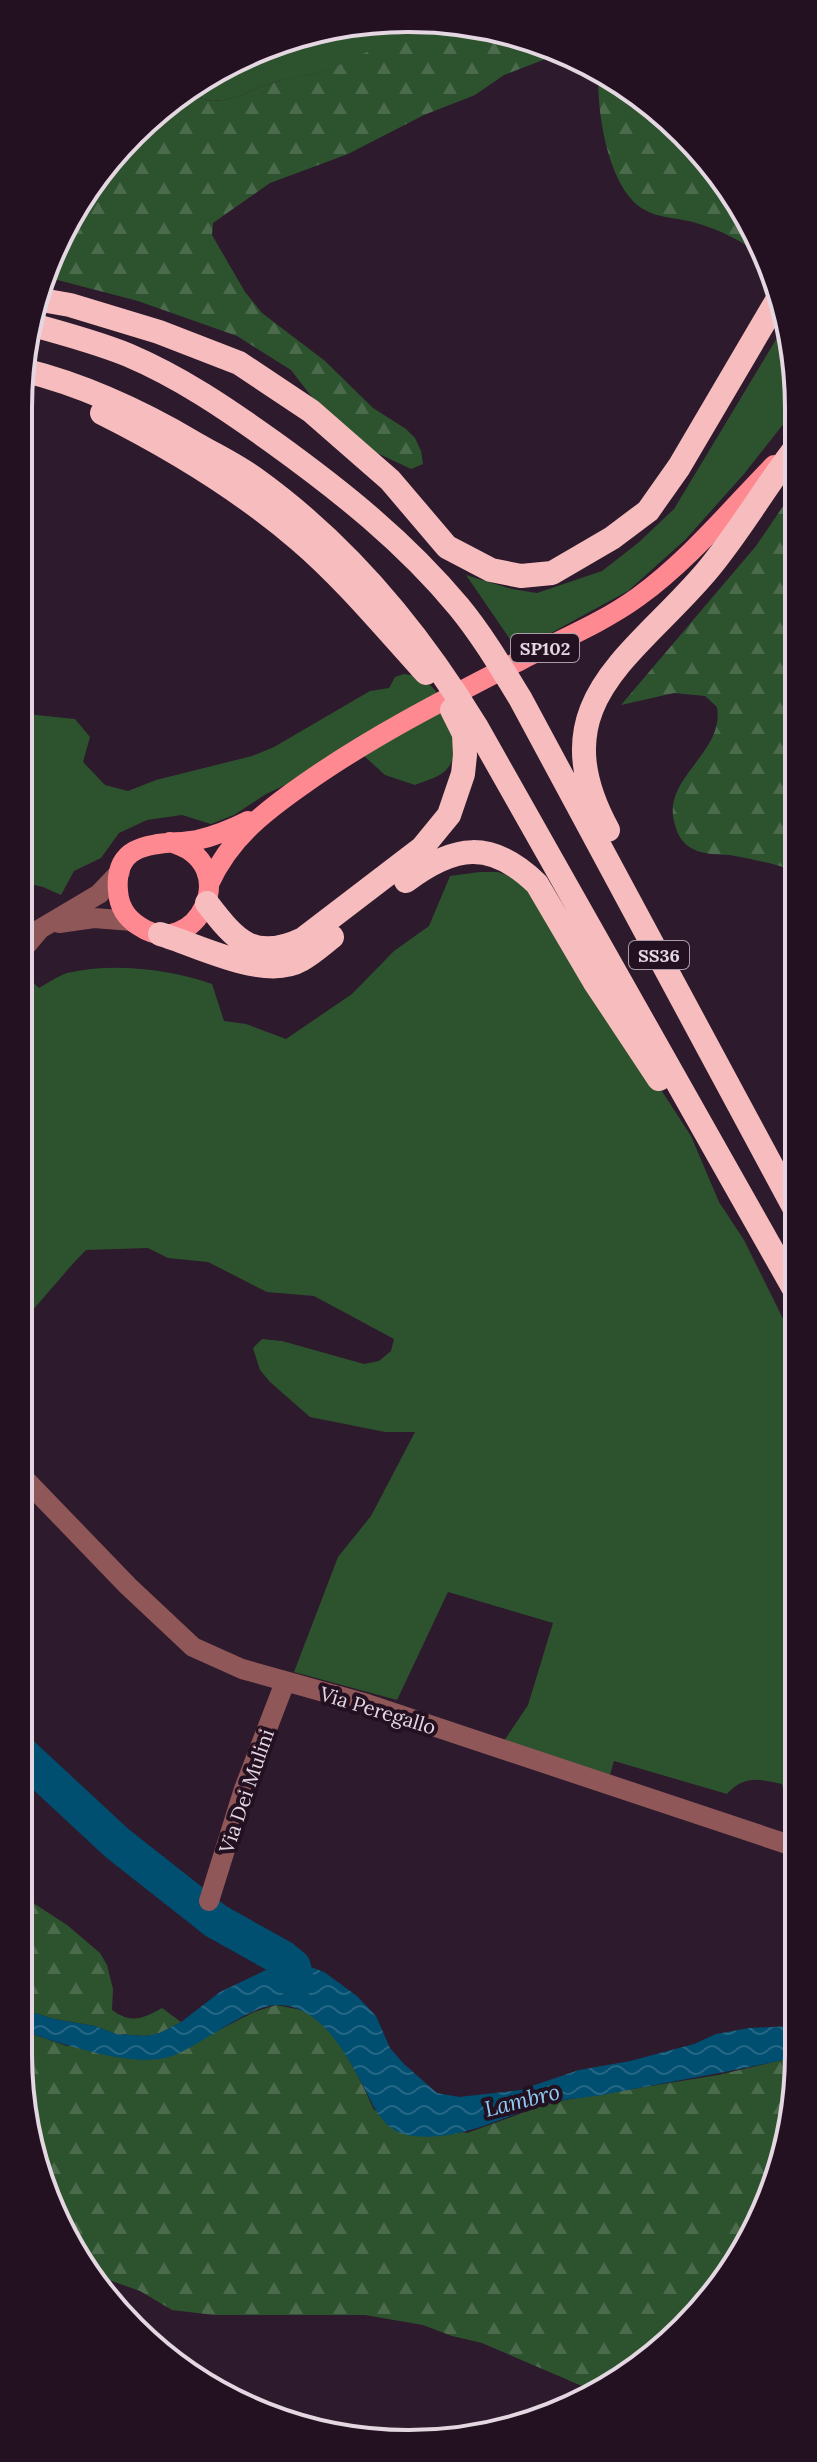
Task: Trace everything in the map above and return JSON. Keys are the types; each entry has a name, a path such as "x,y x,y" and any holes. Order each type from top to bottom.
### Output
{"highway":[{"path":"48,301 159,332 239,363 311,411 390,480 447,547 491,570 521,576 552,573 612,538 648,511 673,477 772,310"},
{"name":"SS36","path":"41,327 128,355 181,380 250,425 369,514 417,560 460,608 489,647 520,698 785,1191"},
{"name":"SS36","path":"34,374 105,397 171,429 253,477 341,551 402,618 437,675 476,726 785,1273"},
{"path":"33,384 103,413 219,478 300,540 437,675 464,734 465,755 458,795 437,832 411,857 303,939 283,949 252,947 237,939 208,893"},
{"path":"785,460 708,570 606,680 589,711 583,743 587,778 598,810 681,964 785,1170"},
{"path":"160,934 249,965 285,966 300,961 429,864 466,851 507,859 537,884 594,981 671,1099 736,1187"}],"main road":[{"name":"SP102","path":"170,842 217,836 262,813 332,764 436,704 603,619 638,597 676,567 785,455"},
{"name":"SP102","path":"208,893 228,849 262,813"},
{"path":"170,842 182,845 201,861 208,893 200,916 189,926 160,934 145,930 123,911 119,899 120,872 134,852 145,845 170,842"}],"street":[{"path":"32,938 40,929 99,894 120,872"},
{"path":"40,929 73,919 132,921"},
{"name":"Via Peregallo","path":"32,1487 128,1586 193,1647 242,1669 367,1704 785,1843"},
{"name":"Via Dei Mulini","path":"209,1901 244,1789 285,1682"}],"green space":[{"path":"412,32 319,73 282,80 225,100 196,97 220,82 287,52 359,35"},
{"path":"412,32 458,35 506,45 547,59 504,75 475,95 424,115 348,154 270,183 213,223 212,235 245,292 262,313 325,361 373,408 415,438 423,464 411,469 375,452 315,401 291,370 237,336 138,301 55,279 82,220 110,179 142,142 196,97 225,100 282,80 325,71"},
{"path":"598,85 618,95 657,125 692,160 722,199 748,247 724,233 693,222 650,213 632,200 613,167 602,125"},
{"path":"778,336 785,422 686,539 628,591 518,651 466,575 537,593 602,571 674,509"},
{"path":"785,503 785,868 747,858 697,851 686,845 678,833 673,808 676,793 712,739 717,724 717,707 705,696 674,693 621,705 756,546"},
{"path":"404,674 420,678 440,696 447,709 455,737 455,750 452,762 438,776 415,785 385,775 351,744 303,777 266,794 234,815 211,824 182,815 147,820 119,833 101,858 74,871 61,895 32,884 32,715 75,719 90,737 83,762 105,785 128,791 156,780 252,756 274,747 370,691 389,688 395,677"},
{"path":"498,872 526,882 691,1136 719,1202 744,1240 785,1323 785,1800 782,1784 746,1781 727,1794 614,1761 610,1775 502,1744 528,1705 553,1623 448,1592 397,1700 294,1672 338,1557 371,1516 415,1432 385,1432 310,1417 260,1370 253,1348 262,1339 282,1341 364,1364 379,1361 391,1351 394,1339 314,1296 267,1292 208,1262 168,1258 148,1248 86,1250 32,1311 32,982 39,988 67,973 103,968 160,971 196,979 212,984 224,1021 246,1024 286,1039 352,994 394,951 429,926 450,876"},
{"path":"32,1902 67,1925 100,1953 107,1965 113,1989 112,2010 125,2017 137,2018 162,2008 181,2022 160,2033 145,2036 116,2034 95,2026 32,2012"},
{"path":"276,2005 301,2010 313,2017 345,2053 374,2110 467,2133 553,2102 718,2075 785,2059 778,2127 756,2198 722,2263 692,2302 657,2337 618,2367 584,2387 482,2343 423,2325 365,2315 214,2315 172,2310 140,2291 107,2279 82,2242 52,2175 39,2127 32,2034 67,2046 194,2043 254,2012"}],"water":[{"path":"298,1962 324,1972 357,1996 376,2016 390,2048 404,2064 437,2093 459,2097 520,2090 579,2070 630,2061 694,2044 716,2034 749,2028 785,2026 785,2059 560,2101 468,2131 432,2137 402,2133 386,2123 338,2043 317,2020 290,2006 275,2005 251,2012 183,2051 156,2059 137,2060 95,2053 32,2034 32,2012 95,2026 116,2034 145,2036 160,2033 181,2022 220,1992 272,1967"}],"waterway":[{"name":"Lambro","path":"32,1764 117,1843 216,1921 293,1967 296,1981"}]}
